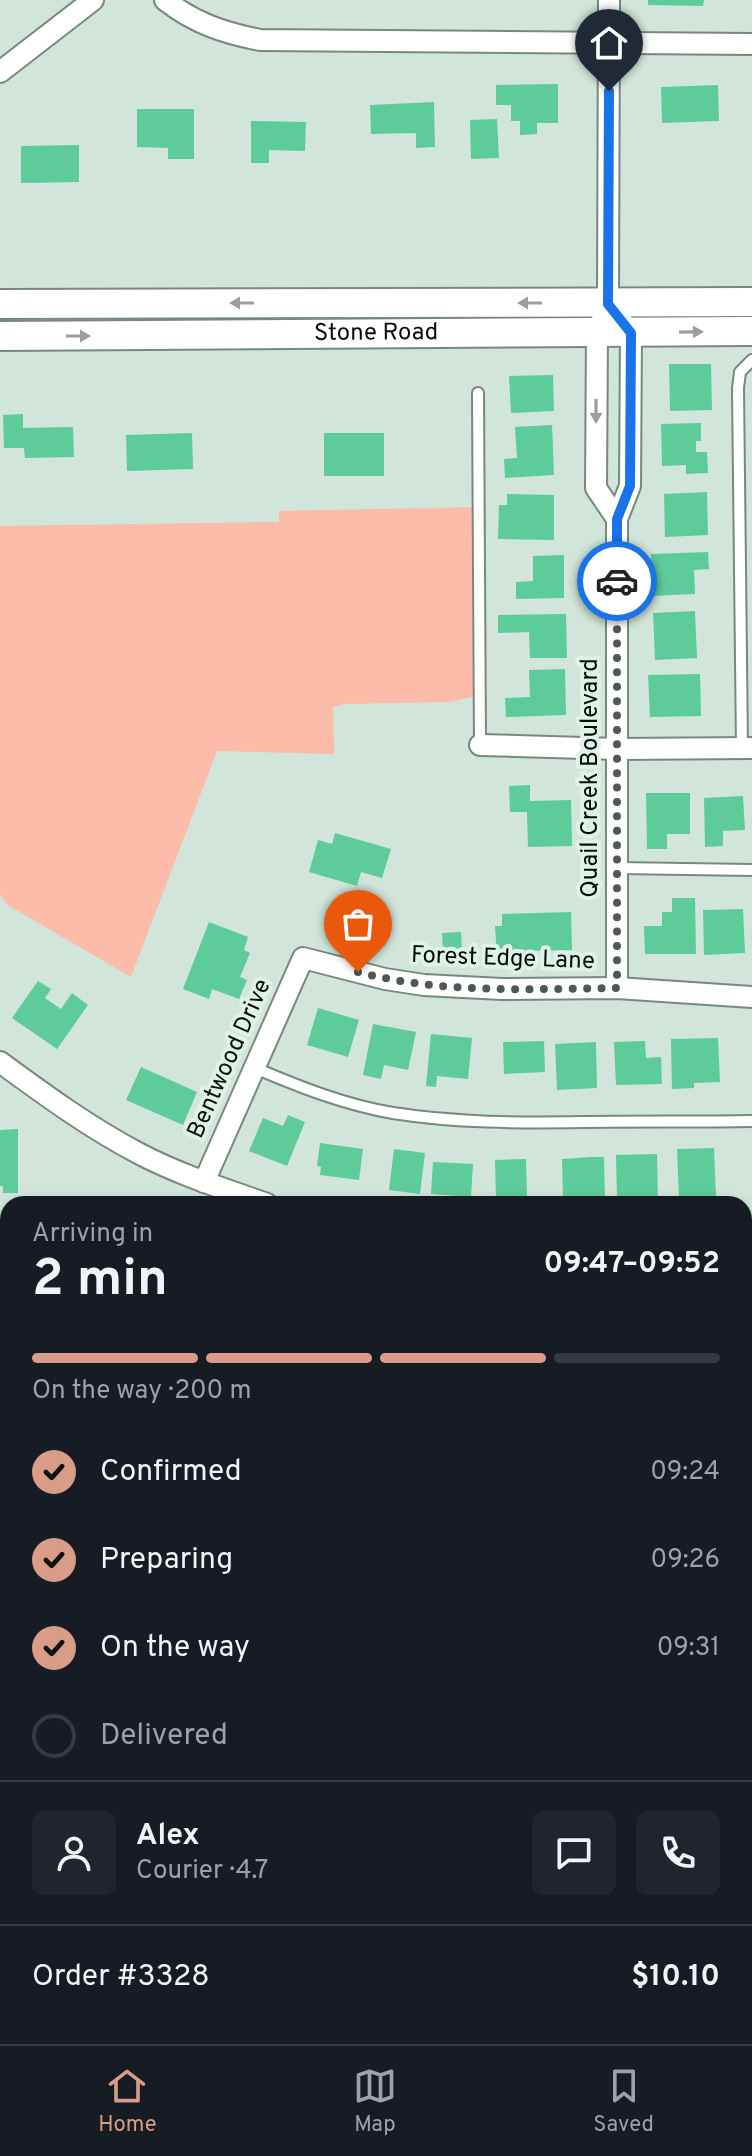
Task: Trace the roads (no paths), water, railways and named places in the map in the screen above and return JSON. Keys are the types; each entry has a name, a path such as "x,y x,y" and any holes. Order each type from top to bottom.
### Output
{"main road":[{"name":"Stone Road","path":"0,304 752,302"},
{"path":"282,303 282,335"},
{"name":"Stone Road","path":"0,336 752,331"}],"street":[{"path":"0,72 93,0"},
{"path":"165,0 200,23 229,34 260,40 752,44"},
{"path":"609,0 608,304 597,333 596,488 617,519"},
{"path":"608,304 631,333"},
{"name":"Quail Creek Boulevard","path":"617,988 617,519 630,486 631,333"},
{"path":"480,745 618,749 747,748"},
{"name":"Forest Edge Lane","path":"303,958 385,979 424,985 502,989 617,988 752,997"},
{"name":"Bentwood Drive","path":"204,1182 303,958"},
{"path":"0,1062 85,1122 142,1155 244,1196"}],"lane":[{"path":"747,748 738,388 740,372 752,360"},
{"path":"478,393 480,745"},
{"path":"618,868 752,870"},
{"path":"255,1068 325,1096 392,1113 534,1124 752,1121"}]}
